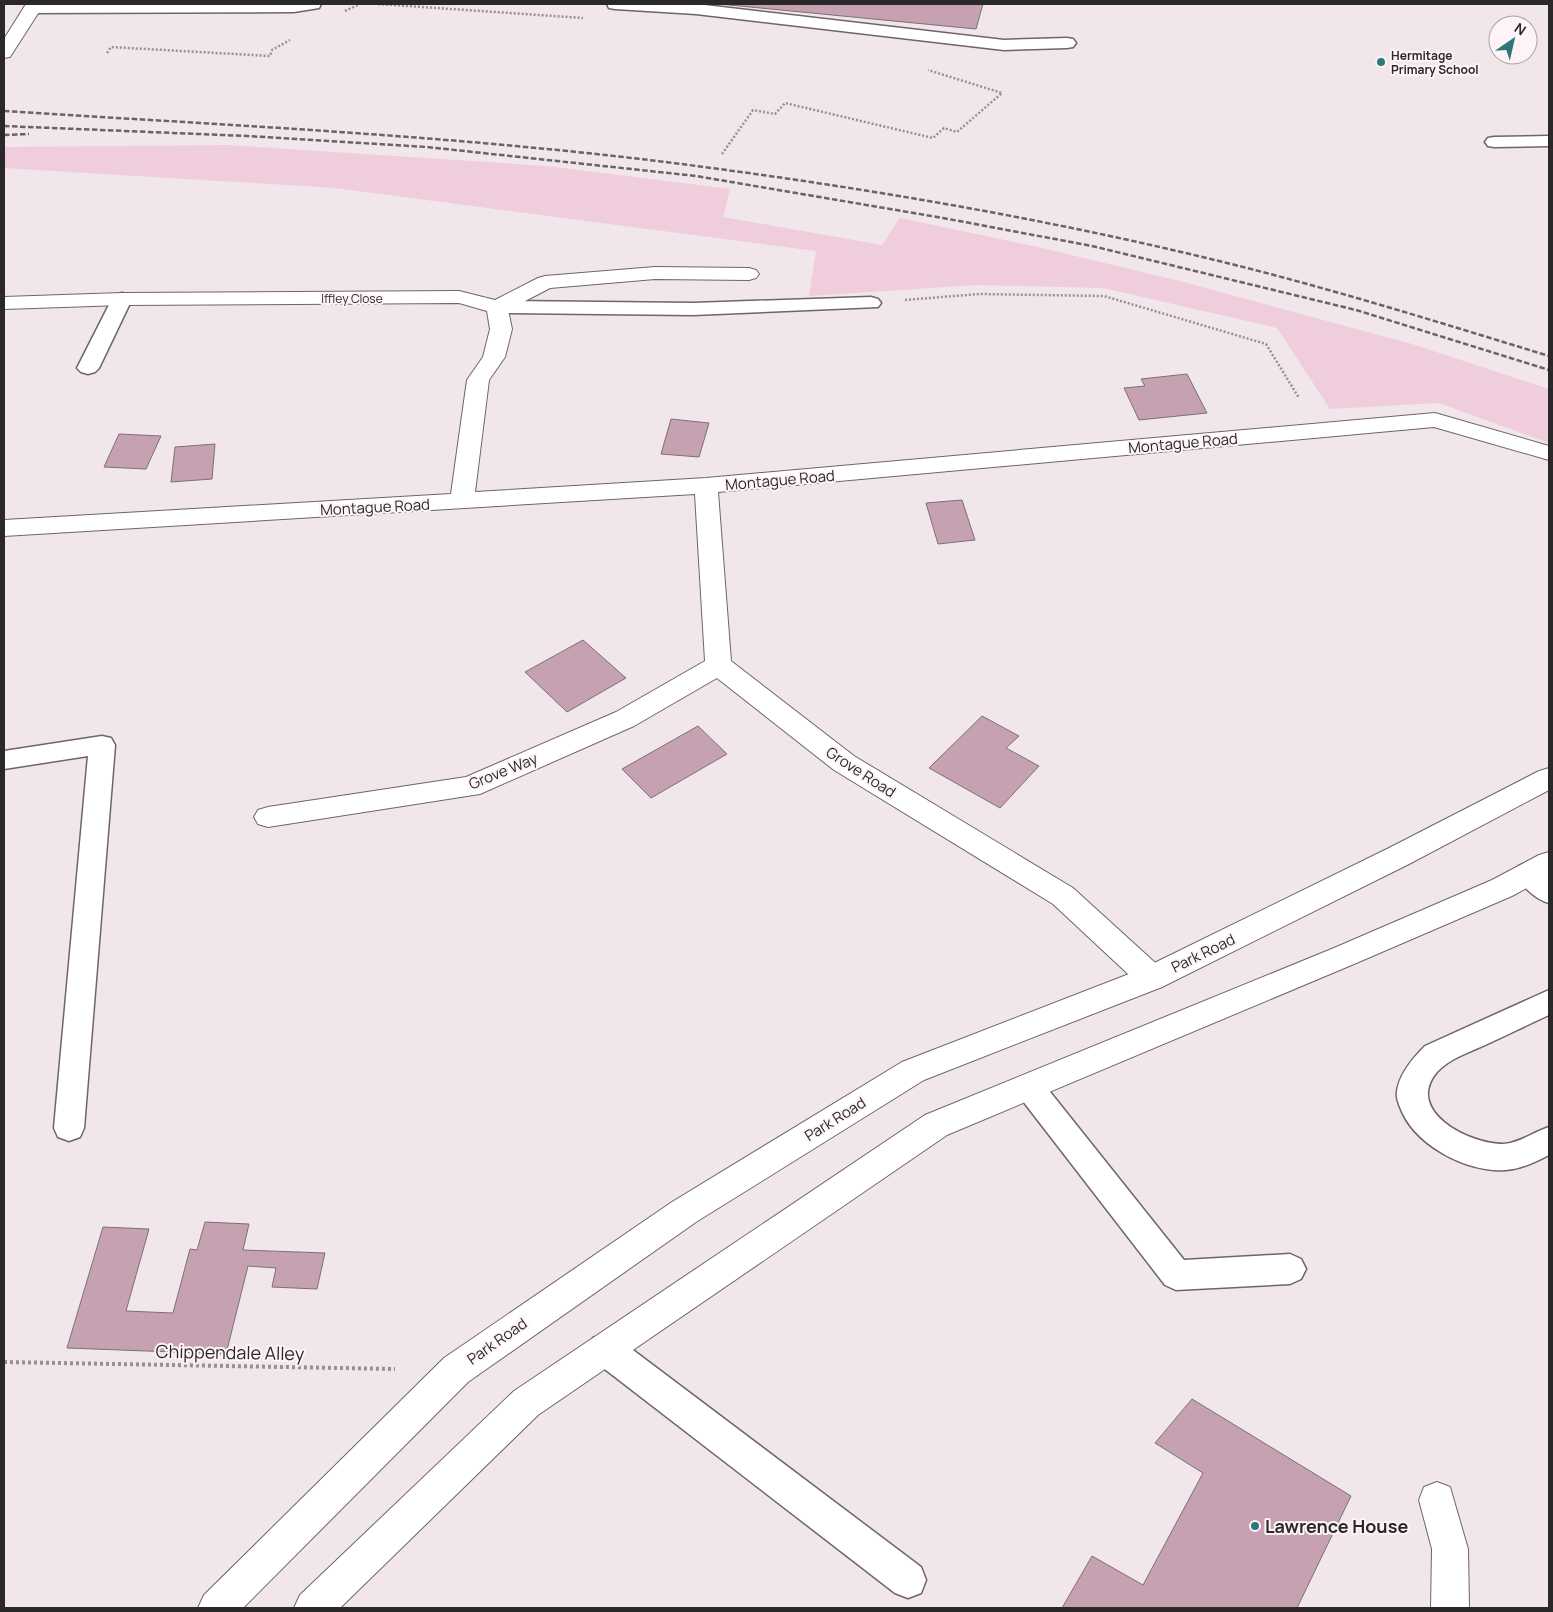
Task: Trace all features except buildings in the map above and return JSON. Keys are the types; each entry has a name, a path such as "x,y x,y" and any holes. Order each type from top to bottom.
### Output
{"street":[{"path":"4,53 34,6"},
{"path":"462,502 478,380 494,357 501,329 496,307 545,282 655,273 749,274"},
{"name":"Iffley Close","path":"4,303 122,298 458,297 496,307"},
{"name":"Montague Road","path":"4,528 706,486 1436,420 1549,454"},
{"path":"706,486 718,665"},
{"name":"Grove Way","path":"268,817 470,787 625,719 718,665"},
{"name":"Grove Road","path":"718,665 844,763 1063,896 1152,978"},
{"name":"Park Road","path":"217,1608 456,1370 684,1212 913,1071 1152,978 1399,856 1549,778"},
{"path":"313,1608 526,1403 936,1125 1502,888 1543,876"},
{"path":"1437,1500 1450,1549 1450,1608"}],"lane":[{"path":"34,6 294,7 312,4"},
{"path":"615,4 696,9 1004,45 1067,43"},
{"path":"1494,142 1549,141"},
{"path":"88,368 122,298"},
{"path":"496,307 693,309 872,303"},
{"path":"4,760 102,745 69,1128"},
{"path":"1549,1002 1435,1055 1424,1066 1416,1079 1411,1096 1418,1112 1434,1131 1456,1146 1482,1156 1505,1157 1527,1152 1549,1140"},
{"path":"1029,1087 1176,1275 1290,1269"},
{"path":"605,1349 908,1580"}],"path":[{"path":"344,12 360,4"},
{"path":"378,4 590,19"},
{"path":"107,53 111,47 270,56 272,50 296,37"},
{"path":"722,154 753,110 775,114 785,103 933,138 944,128 957,132 1002,92 922,69"},
{"path":"872,303 979,294 1104,296 1266,344 1319,430"},
{"name":"Chippendale Alley","path":"4,1362 456,1370"}],"shaded area":[{"path":"228,145 547,166 730,189 723,217 882,245 900,218 1038,247 1184,282 1412,344 1549,389 1549,443 1439,403 1330,409 1277,328 1103,288 977,285 809,296 816,251 335,188 4,168 4,147"}],"railway":[{"path":"4,111 354,133 530,147 704,167 900,196 1094,233 1264,272 1549,356"},
{"path":"4,126 247,136 427,147 696,176 943,218 1092,246 1356,310 1549,370"},
{"path":"4,135 29,134"}],"place":[{"name":"Hermitage Primary School","path":"1381,62"},
{"name":"Lawrence House","path":"1255,1526"}]}
